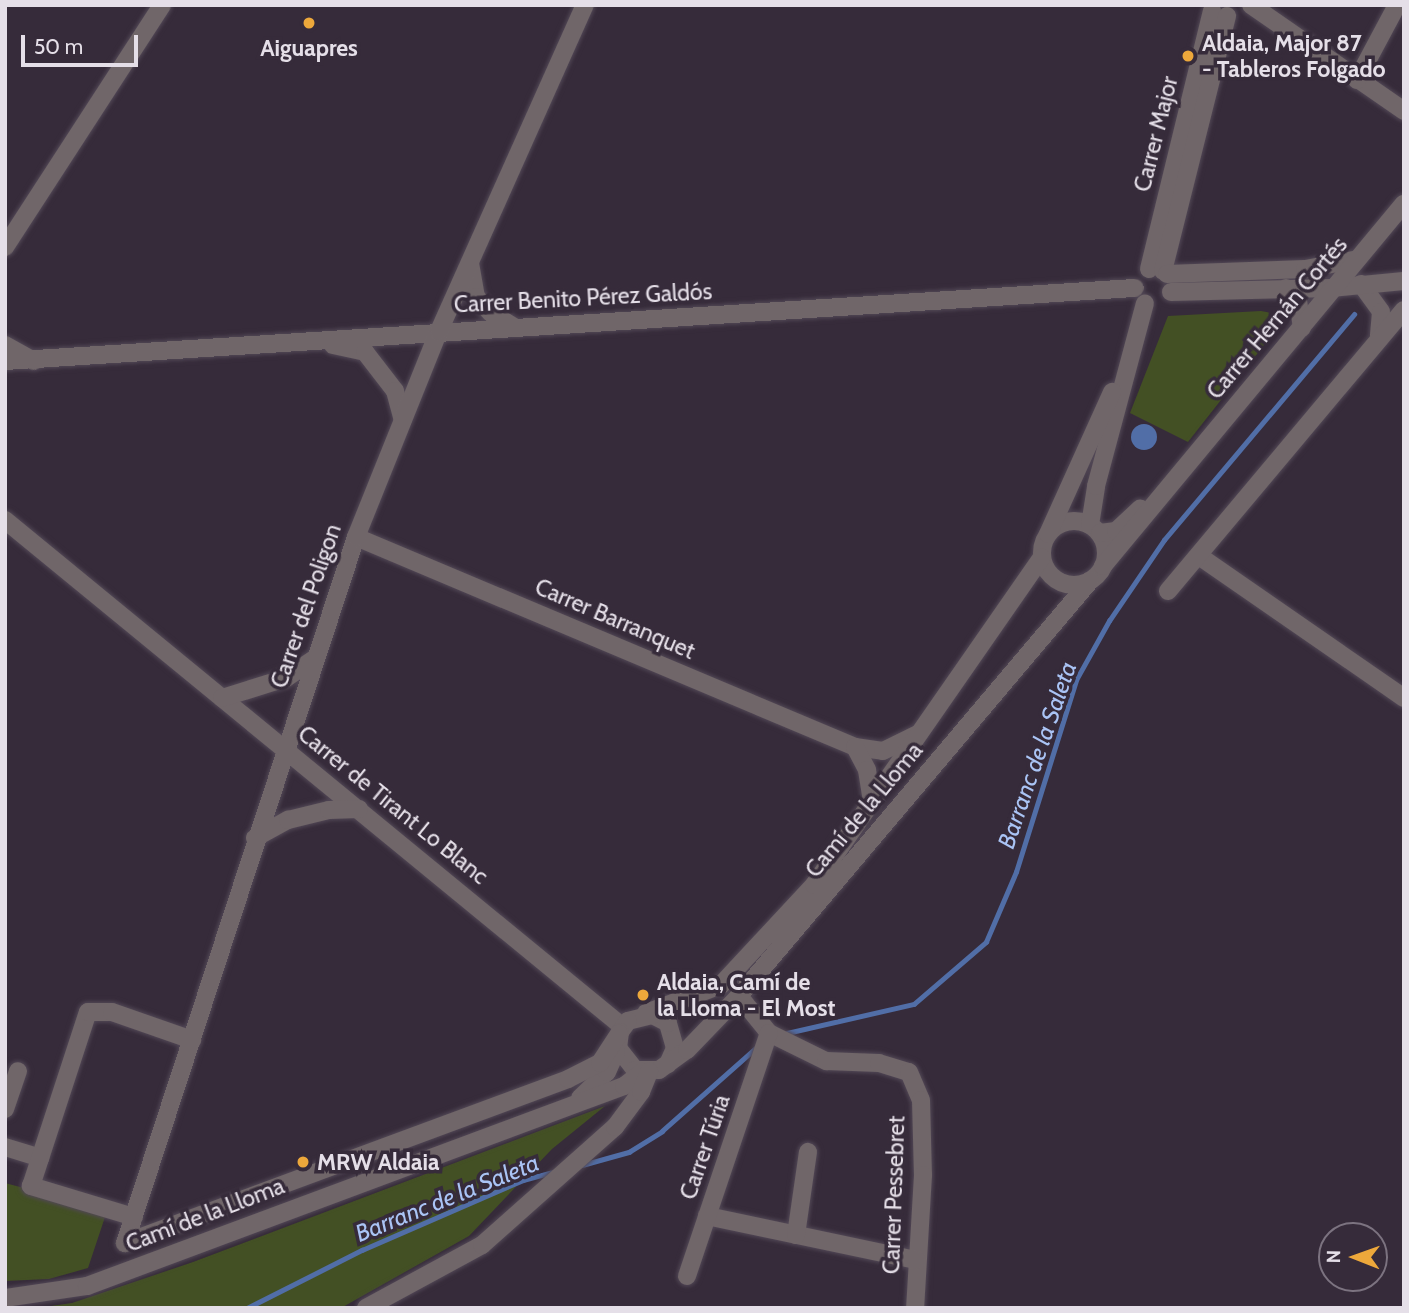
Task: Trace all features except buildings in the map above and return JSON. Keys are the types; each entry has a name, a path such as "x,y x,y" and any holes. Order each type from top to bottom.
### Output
{"street":[{"path":"5,247 162,5"},
{"name":"Carrer del Poligon","path":"125,1243 283,749 356,537 439,331 585,5"},
{"path":"1216,11 1244,5"},
{"path":"1251,5 1404,111"},
{"path":"1357,80 1397,5"},
{"name":"Carrer Major","path":"1162,276 1216,11"},
{"name":"Carrer Hernán Cortés","path":"1103,566 1302,328 1354,260 1404,204"},
{"path":"1162,276 1158,305 1145,303 1135,288 1139,276 1305,269 1354,260"},
{"path":"470,263 476,297 491,313 514,327"},
{"path":"1162,276 1286,288 1331,288 1404,281"},
{"name":"Carrer Hernán Cortés","path":"1361,284 1381,312 1379,336"},
{"name":"Carrer Benito Pérez Galdós","path":"5,361 1135,288"},
{"path":"1286,288 1298,300 1302,328"},
{"path":"1132,347 1048,534 1042,557 1051,576 1060,582 1090,581 1103,566 1106,549 1095,529 1132,347 1145,303"},
{"path":"1168,591 1379,336 1404,310"},
{"path":"312,340 365,352 395,391 403,420"},
{"path":"5,345 34,361"},
{"name":"Carrer Benito Pérez Galdós","path":"5,355 34,361"},
{"name":"Carrer Benito Pérez Galdós","path":"5,368 34,361"},
{"name":"Carrer Hernán Cortés","path":"1095,529 1122,527 1188,463"},
{"name":"Carrer de Tirant Lo Blanc","path":"5,520 628,1028"},
{"path":"1048,534 1072,521 1095,529"},
{"name":"Carrer Barranquet","path":"356,537 855,747 883,751 921,733"},
{"path":"1199,556 1404,698"},
{"name":"Camí de la Lloma","path":"125,1243 568,1079 600,1063 628,1028 720,985 814,885 1042,557"},
{"name":"Camí de la Lloma","path":"668,1063 687,1050 739,996 1090,581"},
{"path":"222,698 286,678 314,659"},
{"path":"855,747 867,770 872,803"},
{"path":"256,838 288,820 329,810 359,809"},
{"name":"Carrer Pessebret","path":"739,996 769,1033 826,1061 879,1063 909,1072 921,1100 923,1175 915,1308"},
{"path":"134,1217 31,1186 40,1158 88,1012 112,1012 192,1040"},
{"path":"366,1308 482,1245 615,1127 645,1072 668,1063 676,1048 673,1030 660,1017 628,1028 624,1061 645,1072"},
{"name":"Camí de la Lloma","path":"575,1103 607,1072 628,1028"},
{"name":"Carrer Túria","path":"687,1276 769,1033"},
{"path":"5,1109 18,1071"},
{"name":"Camí de la Lloma","path":"5,1298 88,1286 624,1086 645,1072"},
{"path":"5,1147 40,1158"},
{"path":"796,1235 808,1152"},
{"path":"707,1216 916,1260"}],"green space":[{"path":"1261,311 1272,313 1276,325 1272,335 1188,442 1130,413 1168,316"},
{"path":"605,1106 552,1149 469,1236 341,1308 37,1308 72,1303 193,1262"},
{"path":"5,1183 103,1209 105,1217 88,1268 49,1279 5,1281"}],"water":[{"path":"1144,424 1153,428 1157,437 1153,446 1144,450 1135,446 1131,437 1135,428"}],"waterway":[{"name":"Barranc de la Saleta","path":"787,1033 914,1004 986,942 1016,872 1076,680 1109,621 1164,540 1354,314"},
{"name":"Barranc de la Saleta","path":"582,1165 629,1152 662,1131 757,1047"},
{"name":"Barranc de la Saleta","path":"247,1308 362,1250 523,1180 553,1172"}],"place":[{"name":"Aiguapres","path":"309,23"},
{"name":"Aldaia, Major 87 - Tableros Folgado","path":"1188,56"},
{"name":"Aldaia, Camí de la Lloma - El Most","path":"643,995"},
{"name":"MRW Aldaia","path":"303,1162"}]}
